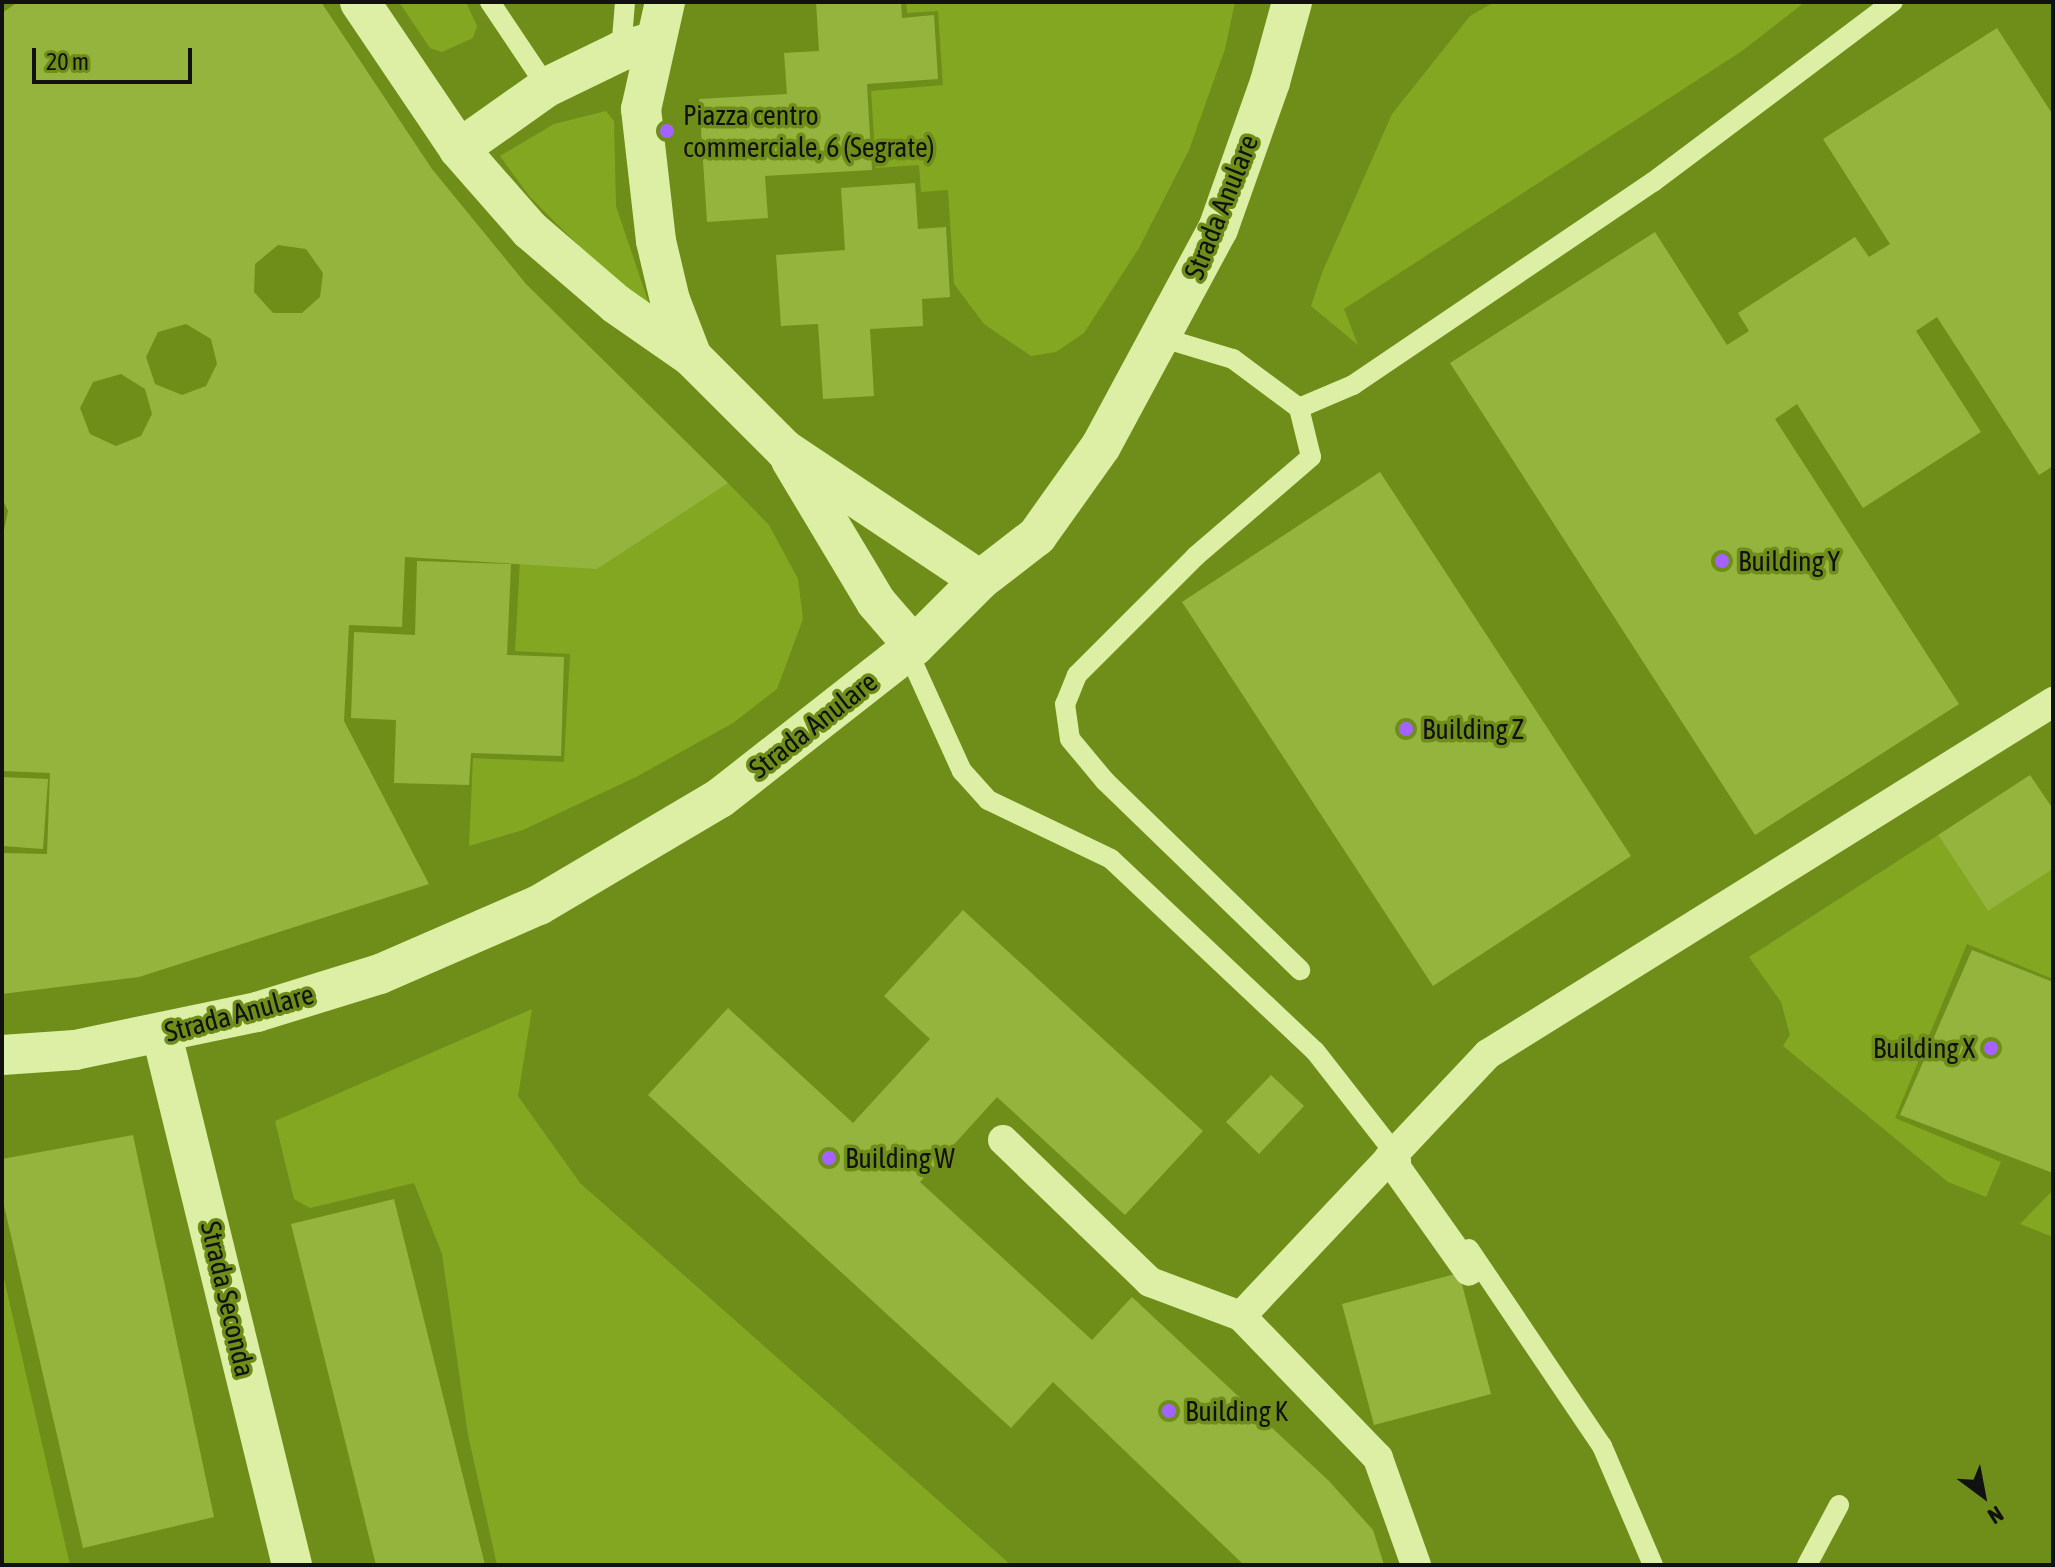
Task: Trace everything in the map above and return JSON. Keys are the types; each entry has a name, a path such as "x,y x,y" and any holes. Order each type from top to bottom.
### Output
{"street":[{"path":"360,2 459,149 530,230 616,304 692,357 785,450 980,580"},
{"path":"459,149 547,87 636,46 665,2"},
{"name":"Strada Anulare","path":"2,1055 162,1035 380,974 539,905 720,798 910,648 980,580 1037,536 1101,446 1163,338 1218,229 1270,82 1292,2"},
{"path":"636,46 656,241 670,300 692,357"},
{"path":"785,450 876,602 910,648"},
{"path":"1241,1316 1488,1054 2053,702"},
{"name":"Strada Seconda","path":"162,1035 292,1565"},
{"path":"1003,1140 1150,1282 1241,1316 1378,1458 1416,1565"},
{"path":"1389,1158 1469,1271"}],"lane":[{"path":"490,2 547,87"},
{"path":"625,2 636,46"},
{"path":"1299,408 1353,385 1653,182 1893,2"},
{"path":"1163,338 1233,359 1299,408 1311,457 1126,623 1077,675 1065,704 1070,739 1105,781 1300,970"},
{"path":"910,648 962,771 988,800 1111,859 1315,1051 1460,1237 1602,1446 1653,1565"},
{"path":"1807,1565 1839,1505"}],"green space":[{"path":"399,2 466,2 477,26 473,38 442,52 430,48"},
{"path":"906,2 1235,2 1225,49 1189,150 1139,248 1084,333 1056,352 1031,356 984,324 954,284 948,190 921,192 919,165 876,168 871,91 943,85 938,11 907,13"},
{"path":"1494,2 1805,2 1742,51 1344,309 1358,345 1311,306 1322,273 1392,114 1470,16"},
{"path":"606,111 614,121 616,206 648,301 646,313 530,197 500,156 554,124"},
{"path":"728,483 769,525 798,579 803,619 777,689 733,723 636,777 523,830 469,846 473,758 564,762 570,654 515,651 520,561"},
{"path":"1938,835 1988,911 2053,869 2053,979 1967,944 1895,1118 2001,1162 1986,1197 1948,1182 1783,1046 1790,1035 1781,1002 1749,957"},
{"path":"532,1009 518,1096 580,1183 1011,1565 497,1565 468,1435 442,1254 414,1183 310,1208 294,1199 275,1121"},
{"path":"2053,1190 2053,1237 2020,1224"},
{"path":"2,1270 70,1565 2,1565"}],"building":[{"path":"18,2 321,2 432,169 526,284 728,483 597,569 405,557 402,627 349,625 344,721 429,884 139,977 2,994 2,853 47,854 50,773 2,771 2,539 8,511 2,498 2,13","holes":["278,245 306,249 323,273 320,297 302,313 273,313 254,292 255,264","186,324 211,339 217,364 206,386 182,395 155,384 146,357 158,332","121,374 145,389 152,414 141,436 116,446 90,434 80,408 93,382"]},
{"path":"816,2 901,2 902,18 934,15 938,79 867,84 872,170 765,176 768,218 707,222 699,99 787,94 784,53 819,51"},
{"path":"1997,28 2053,115 2053,466 2039,475 1937,317 1916,331 1981,432 1863,508 1797,404 1775,419 1959,704 1755,835 1450,363 1655,232 1727,345 1749,331 1738,313 1855,237 1869,257 1890,244 1823,139"},
{"path":"915,183 918,229 946,227 950,297 922,299 923,326 870,329 874,396 823,399 818,324 781,326 776,255 845,250 841,188"},
{"name":"Building Z","path":"1380,472 1631,856 1433,986 1182,602"},
{"path":"417,561 511,564 507,655 564,657 561,756 471,753 469,785 394,783 396,720 351,718 354,632 415,635"},
{"path":"2030,775 2053,809 2053,869 1988,911 1938,835"},
{"path":"2,777 48,779 43,849 2,846"},
{"name":"Building W","path":"963,910 1203,1131 1125,1215 997,1097 920,1182 1092,1340 1132,1297 1329,1481 1373,1530 1384,1565 1244,1565 1053,1382 1011,1428 648,1095 728,1008 853,1123 930,1039 884,996"},
{"name":"Building X","path":"1972,950 2053,982 2053,1173 1900,1115"},
{"path":"1271,1075 1304,1106 1259,1154 1226,1122"},
{"path":"133,1135 214,1517 83,1548 2,1197 2,1159"},
{"path":"394,1199 485,1565 376,1565 291,1224"},
{"path":"1459,1273 1491,1394 1374,1425 1342,1304"}],"place":[{"name":"Piazza centro commerciale, 6 (Segrate)","path":"667,131"},
{"name":"Building Y","path":"1722,561"},
{"name":"Building Z","path":"1406,729"},
{"name":"Building X","path":"1991,1048"},
{"name":"Building W","path":"829,1158"},
{"name":"Building K","path":"1169,1411"}]}
